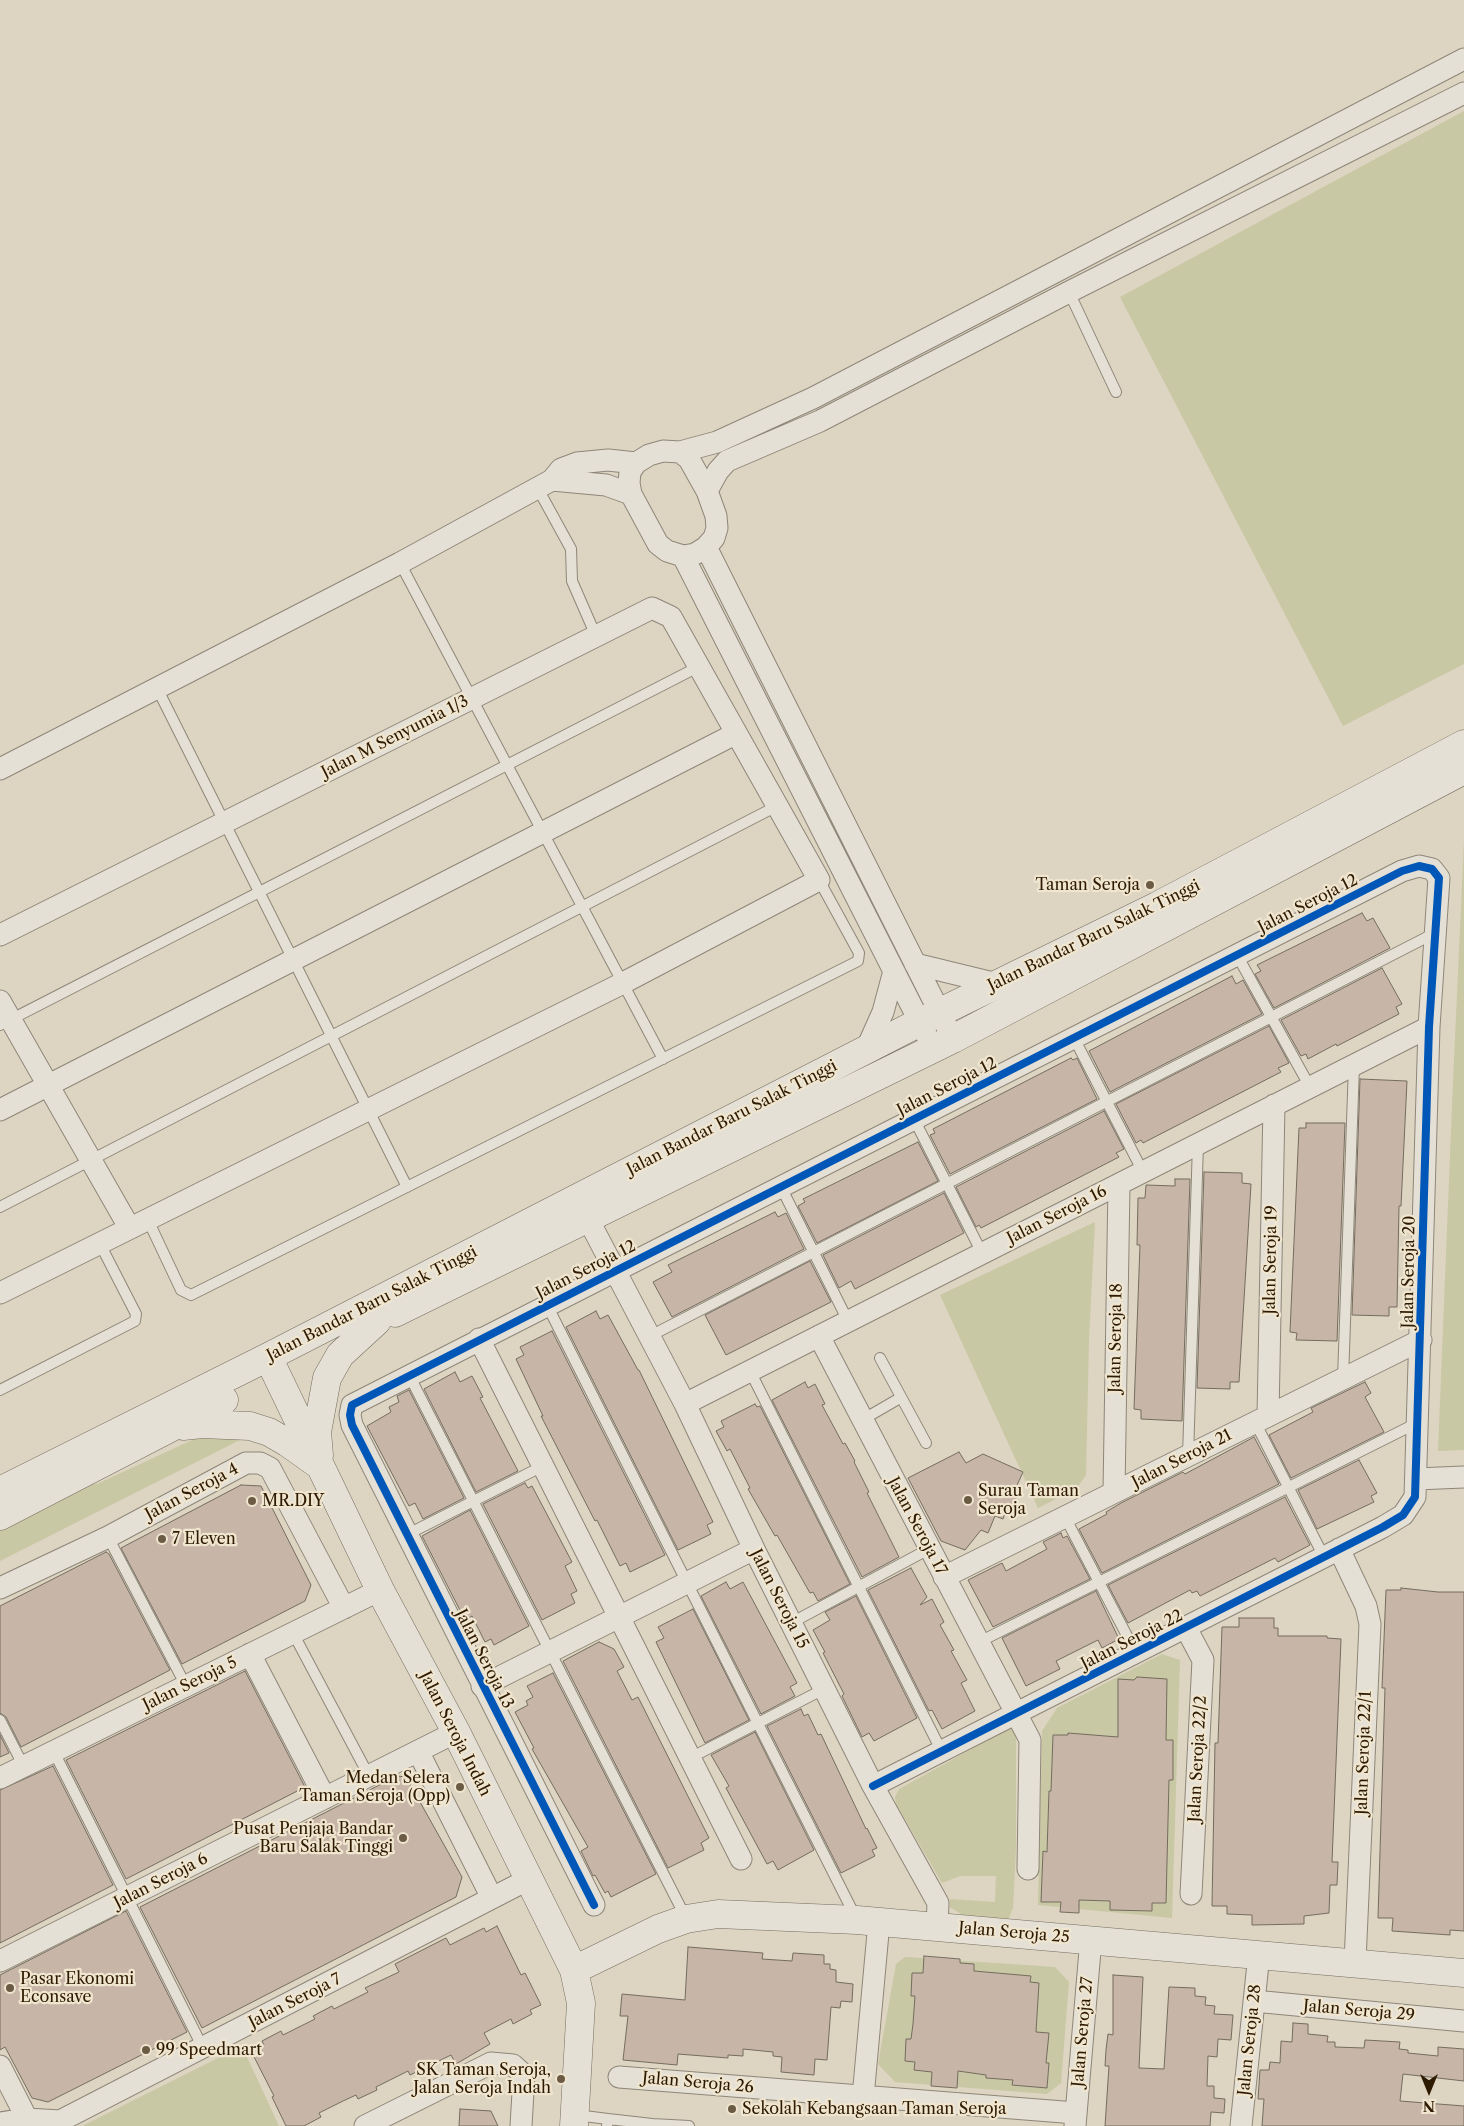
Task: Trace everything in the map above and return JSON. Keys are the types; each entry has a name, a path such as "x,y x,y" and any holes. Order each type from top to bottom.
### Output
{"main road":[{"name":"Jalan Bandar Baru Salak Tinggi","path":"0,1516 170,1428 272,1365 866,1050 1157,906 1464,744"},
{"name":"Jalan Bandar Baru Salak Tinggi","path":"0,1491 272,1365 377,1322 588,1219 943,1044 1464,770"},
{"path":"321,1466 317,1432 327,1378 340,1355 377,1322"},
{"name":"Jalan Seroja Indah","path":"272,1365 380,1590 456,1732 574,1970 581,2003 575,2120"},
{"path":"170,1428 202,1424 250,1426 275,1436 321,1466"},
{"name":"Jalan Seroja 25","path":"574,1970 658,1929 686,1919 718,1914 868,1921 1464,1973"}],"street":[{"path":"680,452 689,459 706,491 716,516 717,528 714,538 706,547 695,554 682,556 667,551 658,544 631,494 628,484 630,472 636,463 649,455 663,451 680,452 717,442 813,398 1464,59"},
{"path":"706,491 718,471 727,461 820,421 1069,292 1464,93"},
{"path":"0,769 400,562 544,484 561,469 577,463 608,460 636,463"},
{"path":"544,484 606,485 631,494"},
{"path":"706,547 915,964 930,1017 943,1044"},
{"path":"682,556 894,971 930,1017"},
{"name":"Jalan M Senyumia 1/3","path":"0,935 652,608 671,617 735,734 819,880"},
{"path":"0,1110 735,734"},
{"name":"Jalan Seroja 12","path":"352,1425 350,1416 352,1405 1402,871 1419,866 1432,869 1439,878 1429,1027"},
{"path":"0,1293 99,1242 623,983 819,880"},
{"path":"915,964 997,984"},
{"path":"866,1050 883,1012 894,971"},
{"path":"0,1001 5,1023 48,1086 90,1160 138,1223"},
{"name":"Jalan Seroja 16","path":"685,1404 1429,1027"},
{"name":"Jalan Seroja 20","path":"1403,1515 1415,1497 1416,1479 1429,1027"},
{"name":"Jalan Seroja 19","path":"1262,1419 1274,1105"},
{"name":"Jalan Seroja 18","path":"1114,1492 1118,1184"},
{"name":"Jalan Seroja 15","path":"588,1219 685,1404 754,1549 873,1786 938,1903 937,1927"},
{"name":"Jalan Seroja 17","path":"819,1336 1015,1715 1030,1740 1028,1869"},
{"path":"479,1339 741,1859"},
{"name":"Jalan Seroja 21","path":"944,1577 1421,1340"},
{"name":"Jalan Seroja 13","path":"352,1425 594,1905"},
{"name":"Jalan Seroja 4","path":"0,1588 108,1537 246,1463 260,1463 270,1468 344,1608"},
{"path":"1416,1479 1464,1477"},
{"name":"Jalan Seroja 22","path":"873,1786 1186,1628 1403,1515"},
{"path":"482,1686 754,1549"},
{"name":"Jalan Seroja 22/1","path":"1332,1553 1366,1606 1370,1624 1355,1962"},
{"name":"Jalan Seroja 5","path":"0,1778 380,1590"},
{"name":"Jalan Seroja 22/2","path":"1186,1628 1204,1660 1190,1894"},
{"path":"250,1654 324,1798"},
{"name":"Jalan Seroja 6","path":"0,1961 456,1732"},
{"path":"418,1751 492,1898"},
{"name":"Jalan Seroja 7","path":"60,2124 529,1879"},
{"path":"863,2097 868,1921"},
{"name":"Jalan Seroja 27","path":"1075,2119 1091,1939"},
{"name":"Jalan Seroja 28","path":"1241,2126 1259,1954"},
{"name":"Jalan Seroja 29","path":"1254,2001 1464,2021"},
{"path":"365,2126 491,2063 513,2065 524,2075 521,2126"},
{"path":"0,2066 27,2120"},
{"name":"Jalan Seroja 26","path":"619,2077 863,2097 1075,2119"},
{"path":"0,2123 27,2120 60,2124"}],"lane":[{"path":"1069,292 1116,392"},
{"path":"544,484 571,549 572,581 596,636"},
{"path":"400,562 663,1059"},
{"path":"5,1023 698,667"},
{"path":"157,688 407,1187"},
{"path":"0,1207 777,806"},
{"path":"138,1223 181,1290 191,1295 858,961 859,953 819,880"},
{"path":"650,1336 1436,933"},
{"path":"1237,955 1310,1087"},
{"path":"1074,1038 1144,1172"},
{"path":"1343,1379 1354,1064"},
{"path":"914,1119 982,1253"},
{"path":"1188,1456 1198,1144"},
{"path":"781,1186 848,1322"},
{"path":"0,1390 135,1321 136,1314 99,1242"},
{"path":"547,1305 758,1723 868,1921"},
{"path":"880,1358 926,1443"},
{"path":"750,1371 942,1752"},
{"path":"410,1376 549,1653 686,1919"},
{"path":"862,1420 900,1398"},
{"path":"1262,1419 1288,1487 1332,1553"},
{"path":"978,1642 1418,1422"},
{"path":"406,1535 543,1466"},
{"path":"1065,1517 1136,1653"},
{"path":"108,1537 186,1686"},
{"path":"791,1623 930,1550"},
{"path":"293,1633 369,1776"},
{"path":"690,1758 824,1689"},
{"path":"0,1720 24,1767"},
{"path":"54,1752 203,2048"},
{"path":"575,2120 689,2126"}],"green space":[{"path":"1464,111 1464,664 1343,726 1120,297"},
{"path":"1464,841 1464,1450 1438,1451 1453,1082"},
{"path":"1095,1222 1089,1339 1086,1475 1077,1488 1038,1508 940,1295"},
{"path":"252,1434 0,1561 0,1526 83,1483 97,1484 203,1435"},
{"path":"1162,1654 1180,1660 1172,1918 1038,1905 1042,1731 1057,1708"},
{"path":"1010,1728 1015,1731 1016,1738 1016,1848 1013,1908 1007,1922 966,1917 950,1907 950,1899 995,1902 996,1876 960,1876 942,1883 896,1804 895,1797 899,1789"},
{"path":"905,1957 1055,1967 1069,1982 1061,2083 1047,2094 895,2082 878,2064 896,1964"},
{"path":"242,2046 279,2126 82,2126"}],"building":[{"path":"1362,913 1367,921 1373,918 1390,948 1274,1008 1255,974 1261,971 1257,965"},
{"path":"1382,968 1402,1004 1396,1007 1399,1014 1308,1059 1306,1054 1301,1056 1281,1020"},
{"path":"1232,976 1236,984 1243,980 1262,1014 1110,1092 1089,1051"},
{"path":"1269,1026 1289,1063 1278,1068 1281,1072 1143,1143 1141,1140 1136,1143 1116,1104"},
{"path":"1071,1058 1073,1060 1077,1058 1097,1099 950,1174 930,1135 935,1133 933,1129"},
{"path":"1360,1079 1407,1081 1401,1206 1399,1206 1397,1307 1389,1307 1389,1316 1352,1315"},
{"path":"1104,1111 1124,1149 1116,1153 1119,1157 981,1228 979,1225 976,1227 956,1187"},
{"path":"1306,1123 1345,1123 1337,1341 1296,1340 1297,1333 1290,1332 1299,1128 1306,1128"},
{"path":"918,1142 938,1181 817,1243 798,1206 805,1202 803,1199"},
{"path":"1204,1172 1242,1173 1242,1183 1251,1184 1239,1382 1230,1382 1230,1389 1197,1388"},
{"path":"1175,1179 1190,1179 1182,1421 1141,1419 1141,1410 1134,1409 1140,1245 1137,1245 1138,1198 1145,1198 1146,1185 1175,1186"},
{"path":"944,1193 964,1233 855,1289 851,1281 839,1288 823,1255"},
{"path":"775,1212 778,1217 786,1213 804,1249 672,1317 653,1282 672,1272 668,1265"},
{"path":"810,1261 831,1302 726,1355 705,1315"},
{"path":"596,1311 600,1319 608,1315 639,1370 713,1522 707,1525 711,1534 678,1550 566,1327"},
{"path":"552,1331 665,1555 630,1572 626,1563 620,1566 597,1520 595,1521 541,1416 543,1416 516,1359 524,1355 520,1347"},
{"path":"455,1372 460,1382 472,1376 483,1397 480,1398 518,1471 476,1492 424,1389"},
{"path":"805,1382 808,1388 815,1384 825,1404 822,1405 843,1444 845,1443 855,1461 869,1492 867,1493 899,1557 862,1577 772,1400"},
{"path":"1365,1382 1371,1393 1365,1397 1384,1432 1291,1478 1269,1435 1313,1412 1311,1408"},
{"path":"409,1390 464,1498 423,1519 415,1503 409,1506 367,1426 391,1412 389,1407 399,1402 397,1396"},
{"path":"755,1404 757,1407 760,1406 850,1584 818,1601 813,1592 810,1593 777,1535 775,1536 748,1489 750,1488 730,1449 727,1451 716,1431 724,1427 721,1421"},
{"path":"1254,1437 1279,1484 1102,1573 1079,1529 1107,1514 1106,1512 1121,1503 1183,1472 1185,1474"},
{"name":"Surau Taman Seroja","path":"959,1452 966,1463 983,1454 1023,1472 1014,1492 1018,1493 1012,1508 1007,1507 1003,1519 995,1516 988,1533 981,1530 965,1550 941,1541 908,1478"},
{"path":"1359,1460 1377,1493 1371,1496 1374,1502 1317,1529 1298,1490"},
{"path":"525,1483 528,1488 532,1486 572,1562 565,1566 577,1591 571,1594 575,1603 542,1620 483,1504"},
{"path":"241,1485 261,1486 311,1585 305,1601 182,1664 121,1548"},
{"path":"1285,1497 1310,1545 1278,1562 1275,1558 1200,1596 1197,1591 1192,1593 1190,1590 1128,1623 1108,1585"},
{"path":"470,1510 529,1626 494,1645 491,1639 485,1642 472,1616 465,1620 422,1536"},
{"path":"1061,1533 1063,1538 1067,1536 1090,1579 993,1627 968,1580 1002,1563 1006,1571 1047,1549 1043,1542"},
{"path":"106,1552 109,1554 170,1670 21,1747 6,1717 0,1713 0,1606"},
{"path":"911,1568 927,1597 920,1605 932,1599 944,1622 940,1625 954,1650 951,1651 967,1680 961,1683 975,1711 942,1729 932,1710 929,1711 868,1590"},
{"path":"726,1582 730,1589 743,1582 797,1683 790,1687 795,1696 761,1714 701,1596"},
{"path":"1401,1588 1438,1592 1464,1592 1464,1931 1450,1930 1450,1935 1392,1931 1393,1918 1378,1918 1385,1688 1382,1688 1386,1590 1401,1590"},
{"path":"1096,1591 1119,1639 1102,1648 1098,1640 1056,1661 1060,1669 1026,1686 1002,1638"},
{"path":"856,1596 917,1718 874,1741 869,1733 862,1737 842,1696 844,1694 823,1653 825,1652 813,1630 830,1620 825,1612"},
{"path":"693,1609 749,1720 705,1743 656,1642 664,1638 658,1627"},
{"path":"1239,1618 1274,1618 1274,1628 1278,1628 1278,1636 1327,1636 1327,1638 1341,1639 1332,1862 1338,1862 1337,1885 1330,1885 1329,1913 1304,1916 1304,1924 1252,1925 1252,1915 1227,1914 1227,1906 1212,1906 1215,1743 1218,1743 1222,1627 1239,1627"},
{"path":"599,1642 614,1649 624,1667 617,1671 632,1700 638,1697 709,1838 701,1843 704,1850 668,1868 563,1661"},
{"path":"245,1671 305,1787 126,1879 66,1760"},
{"path":"553,1673 656,1874 611,1897 608,1891 605,1893 595,1875 593,1876 581,1851 588,1847 532,1749 534,1748 515,1712 528,1705 526,1701 533,1697 527,1686"},
{"path":"1137,1677 1167,1679 1166,1740 1173,1740 1173,1780 1169,1780 1166,1903 1152,1903 1152,1911 1110,1910 1110,1901 1079,1900 1079,1913 1060,1912 1061,1902 1041,1902 1043,1851 1047,1852 1053,1735 1068,1735 1068,1733 1118,1737 1118,1679 1134,1680"},
{"path":"801,1709 804,1716 808,1714 818,1735 821,1734 877,1848 872,1850 875,1856 841,1873 767,1726"},
{"path":"755,1732 814,1850 778,1870 773,1861 767,1864 726,1788 729,1786 711,1755"},
{"path":"0,1735 9,1753 0,1757"},
{"path":"53,1766 113,1885 0,1943 0,1790"},
{"path":"397,1776 406,1777 462,1877 456,1897 202,2028 140,1907"},
{"path":"126,1911 187,2032 48,2102 32,2098 5,2047 0,2050 0,1975"},
{"path":"497,1926 521,1975 525,1973 541,2005 530,2010 532,2014 513,2024 511,2019 484,2033 490,2044 456,2064 451,2055 410,2075 408,2071 376,2087 377,2090 358,2099 356,2095 343,2101 319,2113 321,2117 304,2126 286,2126 272,2097 274,2096 251,2051 264,2045 262,2041 281,2031 283,2035 315,2019 313,2016 332,2006 334,2009 368,1992 365,1988 399,1972 395,1964 446,1938 450,1945 484,1928 486,1932"},
{"path":"688,1947 763,1953 762,1959 792,1961 793,1953 824,1955 824,1964 830,1964 830,1969 836,1970 836,1982 853,1984 852,2002 841,2001 840,2008 831,2007 827,2060 815,2059 814,2075 781,2072 782,2057 773,2056 773,2052 743,2049 743,2056 728,2055 728,2058 678,2054 677,2065 623,2060 628,2016 620,2016 622,1994 685,2000"},
{"path":"924,1956 960,1959 960,1963 974,1964 974,1971 1031,1976 1030,1982 1039,1983 1036,2032 1049,2033 1046,2063 1049,2063 1047,2088 1012,2085 1013,2080 986,2078 986,2075 958,2071 957,2088 931,2086 932,2072 914,2070 915,2062 905,2061 906,2039 911,2039 913,2024 915,1996 911,1996 912,1973 923,1973"},
{"path":"1113,1975 1143,1977 1139,2068 1164,2069 1169,1987 1195,1988 1195,1996 1206,1997 1205,2005 1215,2006 1214,2014 1233,2015 1231,2040 1218,2039 1217,2057 1208,2056 1207,2086 1214,2086 1214,2098 1225,2099 1224,2113 1211,2112 1210,2126 1105,2126 1109,2066 1105,2066 1106,2050 1108,2034 1113,2035"},
{"path":"1293,2023 1308,2024 1308,2034 1328,2036 1327,2042 1335,2042 1335,2047 1364,2048 1365,2040 1400,2042 1399,2049 1408,2050 1408,2053 1438,2056 1438,2047 1464,2049 1464,2081 1403,2074 1400,2101 1464,2106 1464,2126 1262,2126 1264,2099 1258,2099 1260,2070 1269,2070 1270,2062 1280,2063 1281,2041 1292,2042"},
{"path":"460,2109 491,2111 498,2126 459,2126"}],"cycle path":[{"path":"594,1905 352,1425 350,1415 352,1405 1402,871 1419,866 1432,869 1439,878 1429,1027 1415,1497 1403,1515 1383,1527 873,1786"}],"place":[{"name":"Taman Seroja","path":"1150,885"},
{"name":"Surau Taman Seroja","path":"968,1500"},
{"name":"MR.DIY","path":"252,1501"},
{"name":"7 Eleven","path":"162,1539"},
{"name":"Medan Selera Taman Seroja (Opp)","path":"460,1787"},
{"name":"Pusat Penjaja Bandar Baru Salak Tinggi","path":"403,1838"},
{"name":"Pasar Ekonomi Econsave","path":"10,1988"},
{"name":"99 Speedmart","path":"146,2050"},
{"name":"SK Taman Seroja, Jalan Seroja Indah","path":"561,2079"},
{"name":"Sekolah Kebangsaan Taman Seroja","path":"732,2109"}]}
